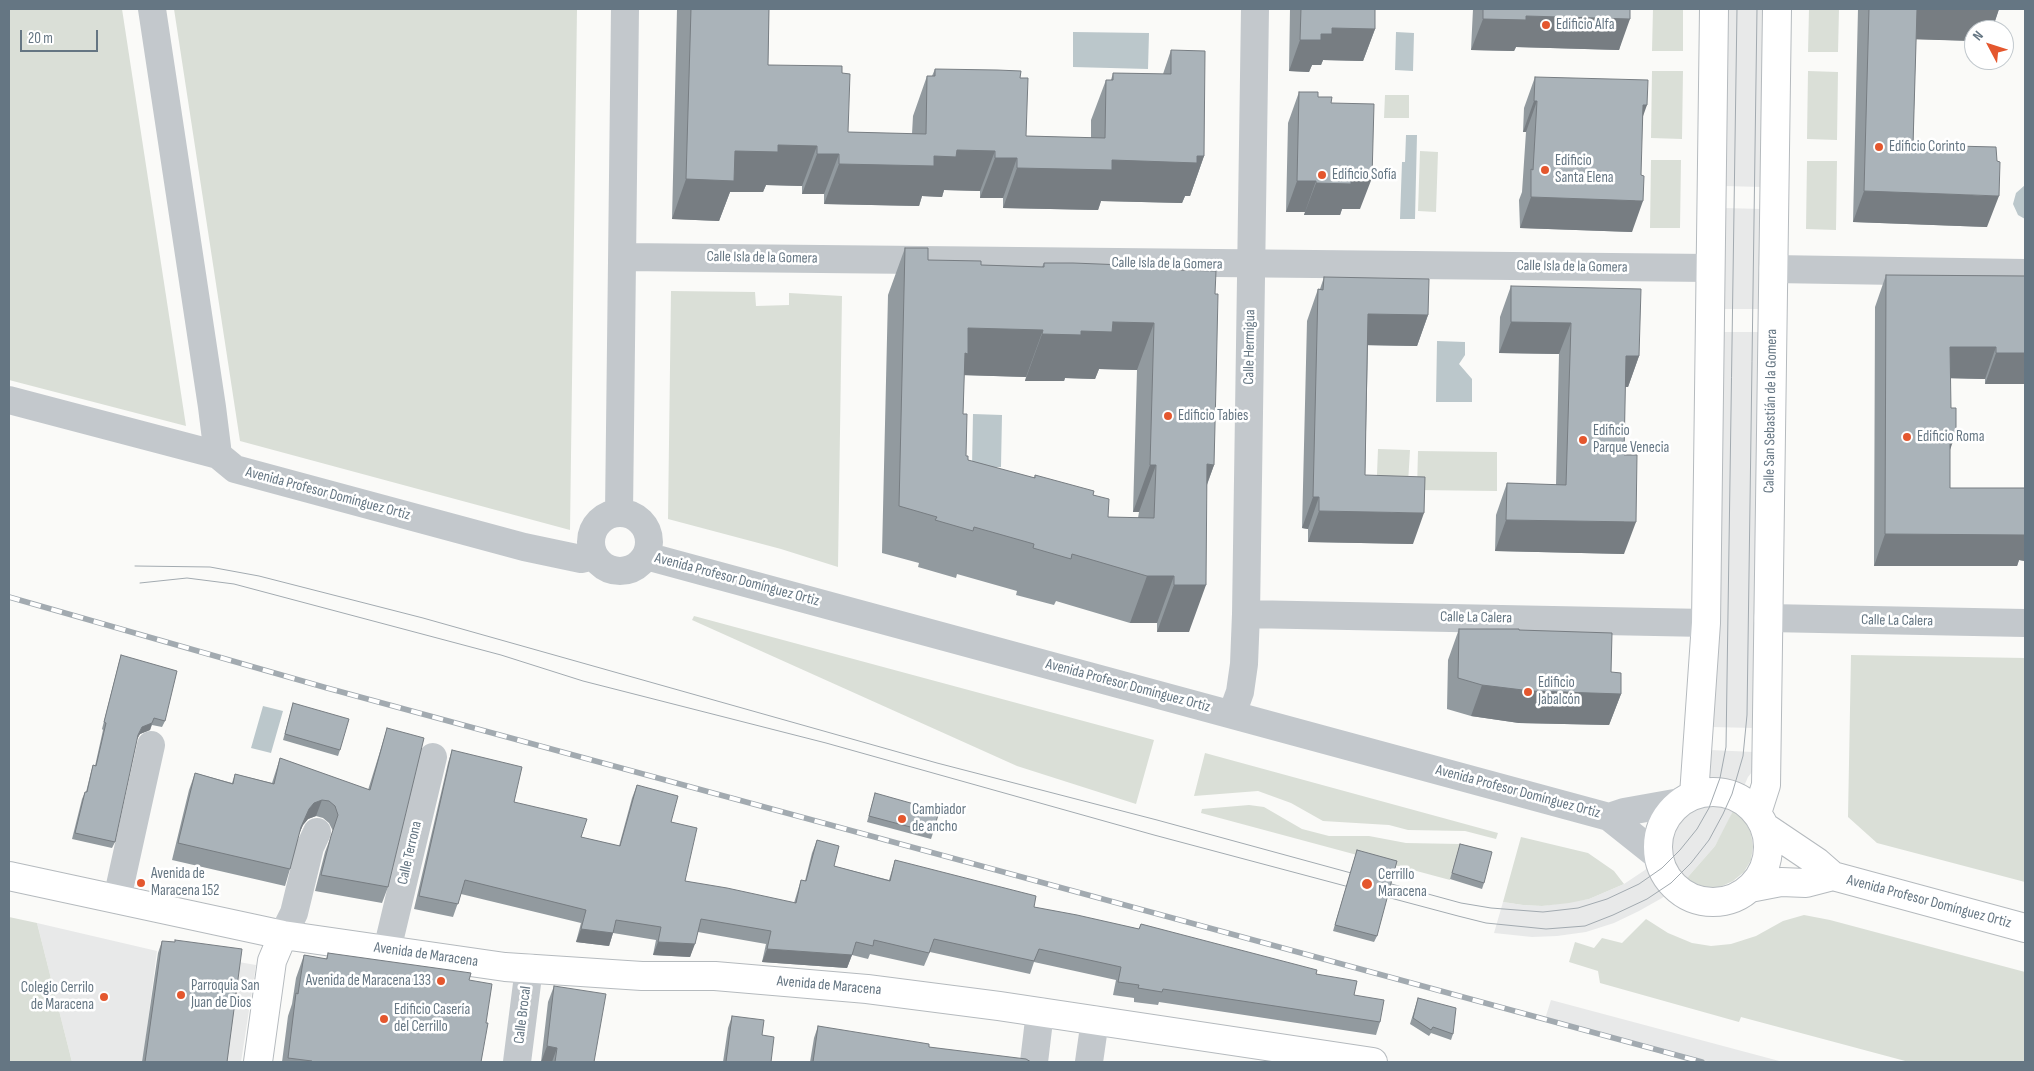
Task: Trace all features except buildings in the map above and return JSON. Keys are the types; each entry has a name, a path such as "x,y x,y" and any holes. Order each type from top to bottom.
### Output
{"main road":[{"path":"1687,798 1706,623 1714,9"},
{"name":"Calle San Sebastián de la Gomera","path":"1761,820 1766,786 1777,9"},
{"path":"1715,791 1732,794 1746,802 1761,820 1768,843 1767,859 1761,875 1750,888 1735,897 1718,902 1701,901 1685,895 1671,883 1662,868 1658,856 1658,841 1662,826 1669,813 1687,798 1715,791"},
{"name":"Avenida Profesor Domínguez Ortiz","path":"1761,820 1833,876 2025,928"},
{"name":"Avenida de Maracena","path":"9,876 283,935 505,967 642,976 725,976 867,989 1095,1020 1266,1054 1373,1062"},
{"name":"Avenida Profesor Domínguez Ortiz","path":"1750,888 1781,882 1806,883 1833,876"},
{"path":"258,1062 272,961 283,935"}],"street":[{"path":"152,9 218,454"},
{"path":"619,513 625,9"},
{"name":"Calle Hermigua","path":"1232,714 1240,692 1244,664 1246,614 1255,9"},
{"name":"Calle Isla de la Gomera","path":"623,257 1710,268"},
{"path":"1773,269 2025,273"},
{"name":"Avenida Profesor Domínguez Ortiz","path":"9,400 218,454 235,469 515,545 581,559 594,556"},
{"path":"627,514 642,523 649,539 646,556 633,568 615,571 600,563 594,556 591,547 591,537 601,520 609,515 627,514"},
{"name":"Avenida Profesor Domínguez Ortiz","path":"646,556 1609,817 1658,856"},
{"name":"Calle La Calera","path":"1246,614 1706,623"},
{"name":"Calle La Calera","path":"1768,618 2025,623"},
{"path":"117,899 151,745"},
{"name":"Calle Terrona","path":"387,950 433,757"},
{"name":"Avenida Profesor Domínguez Ortiz","path":"1609,817 1687,798"},
{"path":"283,935 294,914 310,848 317,832"},
{"name":"Calle Brocal","path":"517,1062 528,968"},
{"path":"1034,1062 1040,1012"},
{"path":"1089,1062 1095,1020"}],"shaded area":[{"path":"9,9 122,9 186,426 9,380"},
{"path":"174,9 577,9 570,530 240,441"},
{"path":"1653,9 1683,9 1683,51 1652,51"},
{"path":"1726,9 1764,9 1762,187 1724,186"},
{"path":"1809,9 1839,9 1838,52 1808,52"},
{"path":"1073,32 1149,33 1148,69 1073,67"},
{"path":"1396,32 1414,33 1413,71 1395,70"},
{"path":"1652,71 1683,71 1682,139 1651,138"},
{"path":"1808,71 1838,72 1837,140 1807,139"},
{"path":"1385,95 1409,95 1409,118 1384,118"},
{"path":"1406,135 1417,135 1415,219 1400,219 1402,162 1405,162"},
{"path":"1420,151 1438,152 1436,212 1418,211"},
{"path":"1651,160 1681,160 1680,228 1650,228"},
{"path":"1807,161 1837,161 1836,230 1806,229"},
{"path":"2025,185 2025,219 2018,215 2013,204 2016,193"},
{"path":"1724,208 1762,209 1760,309 1722,309"},
{"path":"671,291 755,292 756,306 789,305 789,293 842,296 838,567 781,549 668,519"},
{"path":"1722,332 1761,332 1754,728 1711,727"},
{"path":"1437,341 1465,342 1465,355 1459,364 1472,379 1472,402 1436,402"},
{"path":"973,414 1002,415 1001,467 972,467"},
{"path":"1378,449 1410,450 1407,500 1376,499"},
{"path":"1418,451 1497,452 1497,491 1417,490"},
{"path":"694,616 1154,740 1136,804 1017,766 692,620"},
{"path":"1851,655 2025,658 2025,882 1877,843 1848,817"},
{"path":"263,706 283,711 271,753 251,748"},
{"path":"1710,750 1754,752 1752,772 1715,846 1687,878 1662,898 1639,911 1614,923 1586,932 1532,937 1494,933 1503,902 1542,906 1589,899 1624,884 1645,870 1671,845 1679,822 1697,808 1711,768 1708,764"},
{"path":"1205,753 1498,833 1496,839 1465,831 1408,830 1389,825 1323,821 1291,803 1258,791 1194,796"},
{"path":"1249,805 1264,807 1302,829 1329,836 1369,836 1406,843 1460,844 1492,851 1490,858 1458,850 1450,880 1201,813 1202,809"},
{"path":"1733,811 1745,821 1751,833 1753,847 1751,860 1744,872 1733,881 1720,887 1706,887 1693,883 1687,878 1715,846"},
{"path":"1521,837 1588,853 1614,871 1624,884 1589,899 1569,903 1542,906 1503,902"},
{"path":"1804,915 1830,920 2025,972 2025,1062 1909,1062 1741,1017 1739,1022 1600,983 1598,971 1569,962 1575,942 1594,948 1602,938 1622,943 1646,919 1668,933 1692,943 1711,946 1731,944 1756,936 1783,921"},
{"path":"9,917 37,923 72,1062 9,1062"},
{"name":"Colegio Cerrilo de Maracena","path":"37,923 157,951 145,1044 215,958 256,965 241,1062 72,1062"},
{"path":"1551,1000 1783,1062 1689,1062 1545,1019"}],"tram line":[{"path":"135,566 210,567 259,576 423,618 937,763 1157,820 1461,903 1491,908 1543,912 1578,908 1607,899 1639,884 1662,868 1697,829 1709,808 1720,778 1726,747 1737,9"},
{"path":"140,583 187,578 234,584 501,655 583,681 826,743 1154,835 1458,916 1486,923 1546,929 1585,926 1647,899 1671,883 1691,863 1709,840 1723,814 1732,794 1743,756 1747,715 1757,9"}],"railway":[{"path":"9,597 327,688 1702,1062"}],"place":[{"name":"Edificio Alfa","path":"1546,25"},
{"name":"Edificio Corinto","path":"1879,147"},
{"name":"Edificio Santa Elena","path":"1545,170"},
{"name":"Edificio Sofía","path":"1322,175"},
{"name":"Edificio Tabies","path":"1168,416"},
{"name":"Edificio Roma","path":"1907,437"},
{"name":"Edificio Parque Venecia","path":"1583,440"},
{"name":"Edificio Jabalcón","path":"1528,692"},
{"name":"Cambiador de ancho","path":"902,819"},
{"name":"Avenida de Maracena 152","path":"141,883"},
{"name":"Cerrillo Maracena","path":"1367,884"},
{"name":"Avenida de Maracena 133","path":"441,981"},
{"name":"Parroquia San Juan de Dios","path":"181,995"},
{"name":"Colegio Cerrilo de Maracena","path":"104,997"},
{"name":"Edificio Casería del Cerrillo","path":"384,1019"}]}
